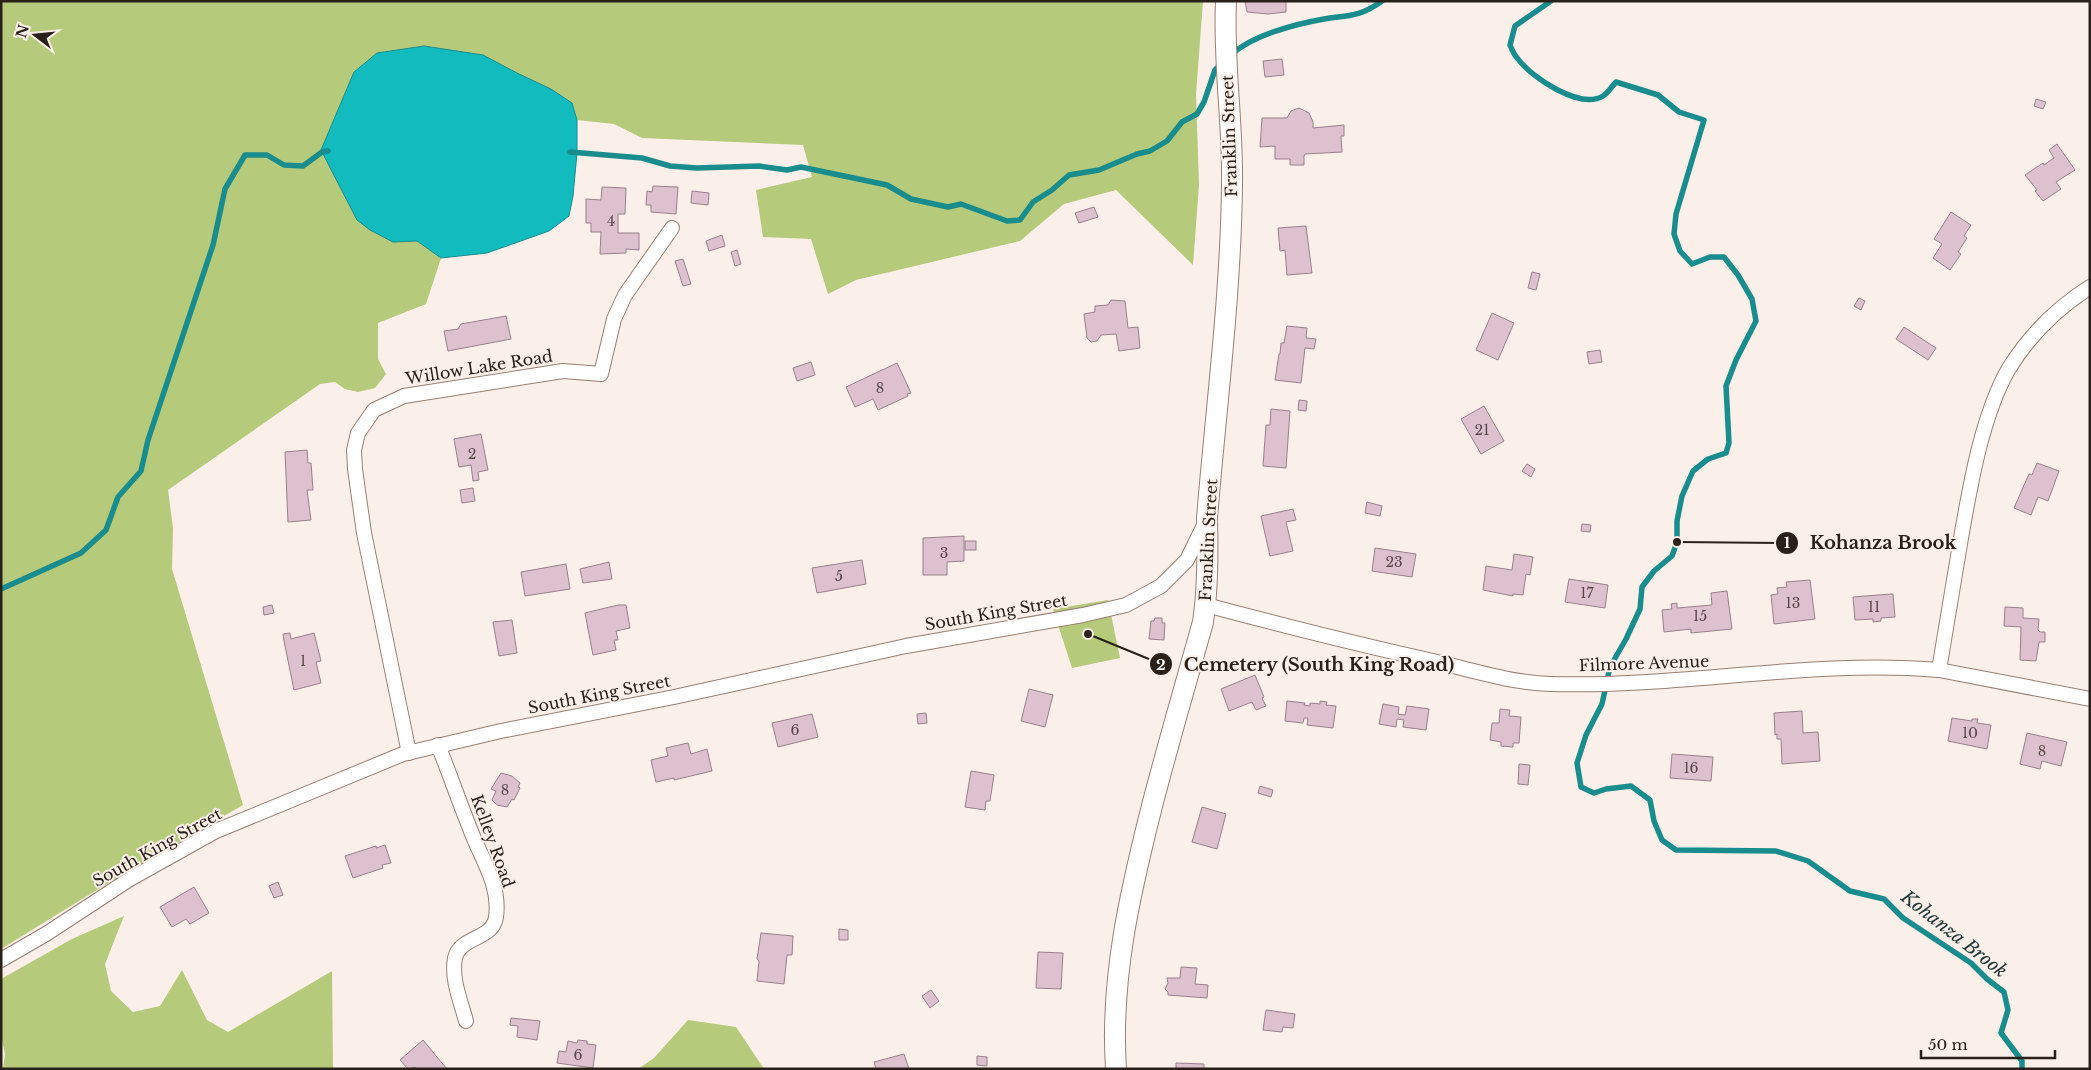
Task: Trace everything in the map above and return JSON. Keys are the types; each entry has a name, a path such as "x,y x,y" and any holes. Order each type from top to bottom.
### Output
{"main road":[{"name":"Franklin Street","path":"1116,1069 1114,1041 1116,996 1125,924 1146,830 1206,605 1207,518 1229,264 1232,182 1231,120 1226,47 1226,1"}],"street":[{"name":"Willow Lake Road","path":"409,752 364,533 355,469 354,450 358,433 374,410 404,396 563,371 601,374 614,319 625,295 672,228"},
{"path":"1939,670 1967,502 1978,454 1994,403 2007,372 2027,342 2055,314 2090,287"},
{"name":"South King Street","path":"1,960 46,934 130,879 216,831 409,752 906,646 1083,615 1126,605 1161,586 1187,560 1207,518"},
{"name":"Filmore Avenue","path":"1206,605 1321,636 1524,681 1550,684 1614,683 1861,668 1939,670 2090,699"},
{"name":"Kelley Road","path":"438,745 476,843 488,867 497,897 496,920 492,928 483,935 466,942 455,956 456,984 466,1021"}],"green space":[{"path":"1,1 1203,1 1196,94 1199,185 1193,265 1116,190 1064,204 1020,241 856,280 828,294 811,239 763,237 756,190 812,177 803,145 642,138 614,124 577,120 572,103 551,89 483,55 424,46 377,53 354,72 393,241 417,241 441,258 426,304 378,323 378,359 386,374 375,388 358,392 345,389 335,382 320,384 168,490 173,528 172,569 243,805 100,888 1,949"},
{"path":"1108,600 1120,658 1072,668 1053,609"},
{"path":"124,916 105,964 111,991 133,1012 160,1006 182,970 207,1020 228,1032 332,971 333,1069 3,1069 5,1054 1,1035 1,979 72,939"},
{"path":"688,1020 736,1027 764,1069 638,1069 654,1058"}],"water":[{"path":"424,46 483,55 551,89 572,103 577,120 577,153 569,216 549,231 487,253 441,258 417,241 393,242 370,230 357,220 321,150 354,72 377,53"}],"building":[{"path":"1245,1 1286,1 1286,12 1268,14 1247,12"},
{"path":"1282,59 1284,75 1265,77 1263,61"},
{"path":"2036,99 2046,102 2043,109 2034,106"},
{"path":"1299,108 1309,113 1313,122 1313,128 1344,125 1344,136 1341,136 1342,152 1305,154 1304,165 1290,165 1290,159 1275,159 1275,146 1260,147 1262,118 1287,118 1291,111"},
{"path":"2057,144 2075,170 2056,182 2061,189 2043,201 2025,175 2054,158 2049,150"},
{"path":"653,186 678,187 676,214 651,212 651,205 646,205 647,191 652,192"},
{"path":"602,187 626,188 625,214 618,214 618,233 639,233 639,250 626,249 626,253 600,254 601,232 591,232 591,223 586,223 586,199 601,200"},
{"path":"692,191 709,193 708,205 691,203"},
{"path":"1094,207 1098,217 1079,223 1075,213"},
{"path":"1951,212 1971,225 1964,236 1967,238 1958,252 1961,254 1950,270 1933,258 1942,244 1934,239"},
{"path":"1306,226 1312,273 1287,275 1285,250 1280,251 1278,228"},
{"path":"722,235 725,246 709,251 706,241"},
{"path":"737,250 741,264 735,266 731,252"},
{"path":"683,259 691,284 683,286 675,261"},
{"path":"1532,272 1540,274 1536,290 1528,288"},
{"path":"1859,298 1865,301 1861,310 1854,306"},
{"path":"1111,300 1125,301 1128,328 1138,327 1140,348 1119,351 1116,334 1101,335 1097,341 1091,342 1087,338 1084,314 1095,312 1095,306 1108,305"},
{"path":"1492,313 1514,323 1498,360 1476,350"},
{"path":"506,316 511,339 448,351 444,331 458,329 461,324"},
{"path":"1287,326 1307,328 1306,338 1316,339 1314,349 1305,348 1301,383 1275,380 1281,343 1284,343"},
{"path":"1904,327 1936,348 1928,360 1896,339"},
{"path":"1600,350 1602,362 1589,364 1587,352"},
{"path":"811,362 815,375 797,381 793,368"},
{"path":"897,363 911,393 878,410 873,399 855,407 846,387"},
{"path":"1299,400 1307,401 1306,411 1298,410"},
{"path":"1484,406 1504,441 1481,454 1461,419"},
{"path":"1271,409 1290,411 1286,468 1263,466 1266,425 1270,425"},
{"path":"481,434 488,470 478,472 479,480 473,481 471,465 459,467 454,439"},
{"path":"307,450 308,463 311,463 313,490 307,490 311,520 288,522 285,452"},
{"path":"2037,463 2059,471 2048,501 2038,497 2031,515 2014,508 2029,474 2032,475"},
{"path":"1527,464 1535,469 1531,477 1522,471"},
{"path":"473,488 475,501 462,503 460,490"},
{"path":"1367,502 1382,506 1380,516 1365,513"},
{"path":"1293,509 1296,520 1286,522 1293,551 1270,556 1261,516"},
{"path":"1582,524 1591,525 1590,532 1581,531"},
{"path":"964,536 964,561 947,562 947,575 923,575 923,538"},
{"path":"965,541 976,541 976,550 965,550"},
{"path":"1375,548 1416,554 1412,577 1372,571"},
{"path":"1514,554 1533,557 1530,575 1526,574 1523,595 1513,594 1513,596 1483,590 1486,566 1512,570"},
{"path":"862,560 866,584 817,593 812,568"},
{"path":"609,562 612,579 583,583 580,569"},
{"path":"566,564 570,589 525,596 521,572"},
{"path":"1569,579 1608,585 1605,608 1565,602"},
{"path":"1810,580 1815,619 1774,624 1771,595 1778,594 1777,588 1787,587 1786,582"},
{"path":"1727,591 1732,629 1691,633 1691,629 1664,632 1662,610 1672,609 1671,604 1677,603 1677,608 1712,605 1711,593"},
{"path":"1893,594 1895,617 1881,618 1881,621 1873,622 1873,619 1855,620 1853,597"},
{"path":"272,605 274,613 264,615 263,607"},
{"path":"618,605 626,605 630,628 616,631 618,640 614,640 616,650 593,655 585,613"},
{"path":"2005,607 2023,608 2023,618 2039,619 2038,630 2045,632 2045,642 2039,642 2036,661 2020,660 2021,627 2004,626"},
{"path":"1155,618 1162,618 1162,623 1165,623 1164,640 1149,639 1151,621 1154,621"},
{"path":"512,620 517,653 499,656 493,622"},
{"path":"290,633 291,639 314,633 321,661 316,662 321,683 294,690 283,634"},
{"path":"1255,675 1266,706 1256,710 1252,702 1229,711 1221,689"},
{"path":"1029,689 1053,695 1045,727 1021,721"},
{"path":"1287,701 1305,703 1304,705 1310,706 1310,703 1320,704 1320,701 1327,702 1326,705 1336,706 1333,728 1307,725 1308,718 1304,718 1303,723 1285,721"},
{"path":"1383,704 1399,707 1398,714 1405,715 1407,706 1429,709 1426,730 1403,727 1404,720 1397,719 1396,727 1379,724"},
{"path":"1500,709 1510,710 1509,716 1521,717 1519,743 1513,743 1513,747 1501,746 1501,742 1490,740 1492,723 1499,723"},
{"path":"1802,711 1803,733 1818,732 1820,761 1782,764 1781,739 1777,739 1777,734 1775,735 1774,713"},
{"path":"926,713 927,723 918,724 917,714"},
{"path":"812,714 818,737 778,747 772,723"},
{"path":"1952,718 1972,721 1972,719 1978,719 1977,723 1991,725 1987,749 1948,741"},
{"path":"2027,733 2067,742 2061,766 2042,761 2040,769 2020,764"},
{"path":"688,743 691,754 707,749 712,771 674,780 674,778 656,782 651,760 668,756 666,748"},
{"path":"1672,754 1713,757 1711,781 1670,778"},
{"path":"1519,764 1530,765 1528,785 1518,784"},
{"path":"971,771 994,775 990,801 986,801 985,810 965,807"},
{"path":"501,773 512,776 520,783 518,787 520,788 514,800 512,799 507,807 497,805 492,800 496,791 491,789"},
{"path":"1260,786 1273,790 1271,797 1258,793"},
{"path":"1202,807 1226,814 1217,849 1192,842"},
{"path":"385,845 391,863 382,865 383,868 353,878 345,856"},
{"path":"278,882 283,895 274,898 269,886"},
{"path":"194,887 209,913 190,924 186,919 172,927 160,907"},
{"path":"839,929 848,930 848,940 839,940"},
{"path":"761,933 793,936 792,955 787,955 784,984 757,981 759,961 757,959"},
{"path":"1038,952 1063,953 1061,989 1036,988"},
{"path":"1181,967 1197,968 1195,984 1208,985 1207,998 1168,995 1165,989 1168,983 1167,978 1180,978"},
{"path":"931,990 939,1001 930,1008 922,996"},
{"path":"1266,1010 1295,1014 1293,1028 1283,1027 1282,1032 1263,1030"},
{"path":"511,1018 540,1021 537,1040 517,1037 518,1026 510,1025"},
{"path":"423,1040 447,1069 417,1069 415,1067 408,1069 400,1060"},
{"path":"578,1040 596,1045 593,1068 557,1063 559,1051 566,1052 568,1041 577,1043"},
{"path":"904,1054 909,1069 876,1069 874,1062"},
{"path":"977,1056 987,1057 987,1066 977,1065"},
{"path":"1176,1063 1204,1064 1204,1069 1176,1069"}],"waterway":[{"path":"1231,55 1250,42 1275,31 1313,21 1354,14 1367,10 1382,1"},
{"name":"Kohanza Brook","path":"1551,1 1515,26 1510,45 1524,66 1534,74 1557,90 1582,99 1593,99 1603,96 1616,82 1658,95 1679,112 1704,120 1676,214 1674,234 1680,251 1692,264 1710,257 1724,257 1738,275 1752,299 1756,321 1736,360 1726,386 1729,443 1726,453 1708,459 1693,471 1682,496 1677,521 1677,542 1672,556 1654,571 1642,587 1640,609 1610,667 1602,704 1586,735 1577,763 1581,787 1594,793 1606,789 1631,786 1650,800 1654,821 1662,840 1676,850 1776,851 1808,861 1850,891 1884,899 1903,918 1971,963 2004,992 2008,1010 2001,1033 2022,1061 2022,1069"},
{"path":"570,152 642,158 670,166 697,168 759,166 787,170 801,167 887,185 911,199 948,207 961,204 1007,221 1020,220 1033,202 1052,190 1069,175 1099,170 1137,154 1150,151 1167,141 1182,122 1197,114 1204,102 1215,70 1222,63"},
{"path":"1,589 81,553 106,530 118,497 141,471 148,440 213,245 225,189 245,155 267,155 284,165 303,166 322,152 328,151"}],"place":[{"name":"Kohanza Brook","path":"1677,542"},
{"name":"Cemetery (South King Road)","path":"1088,634"}]}
